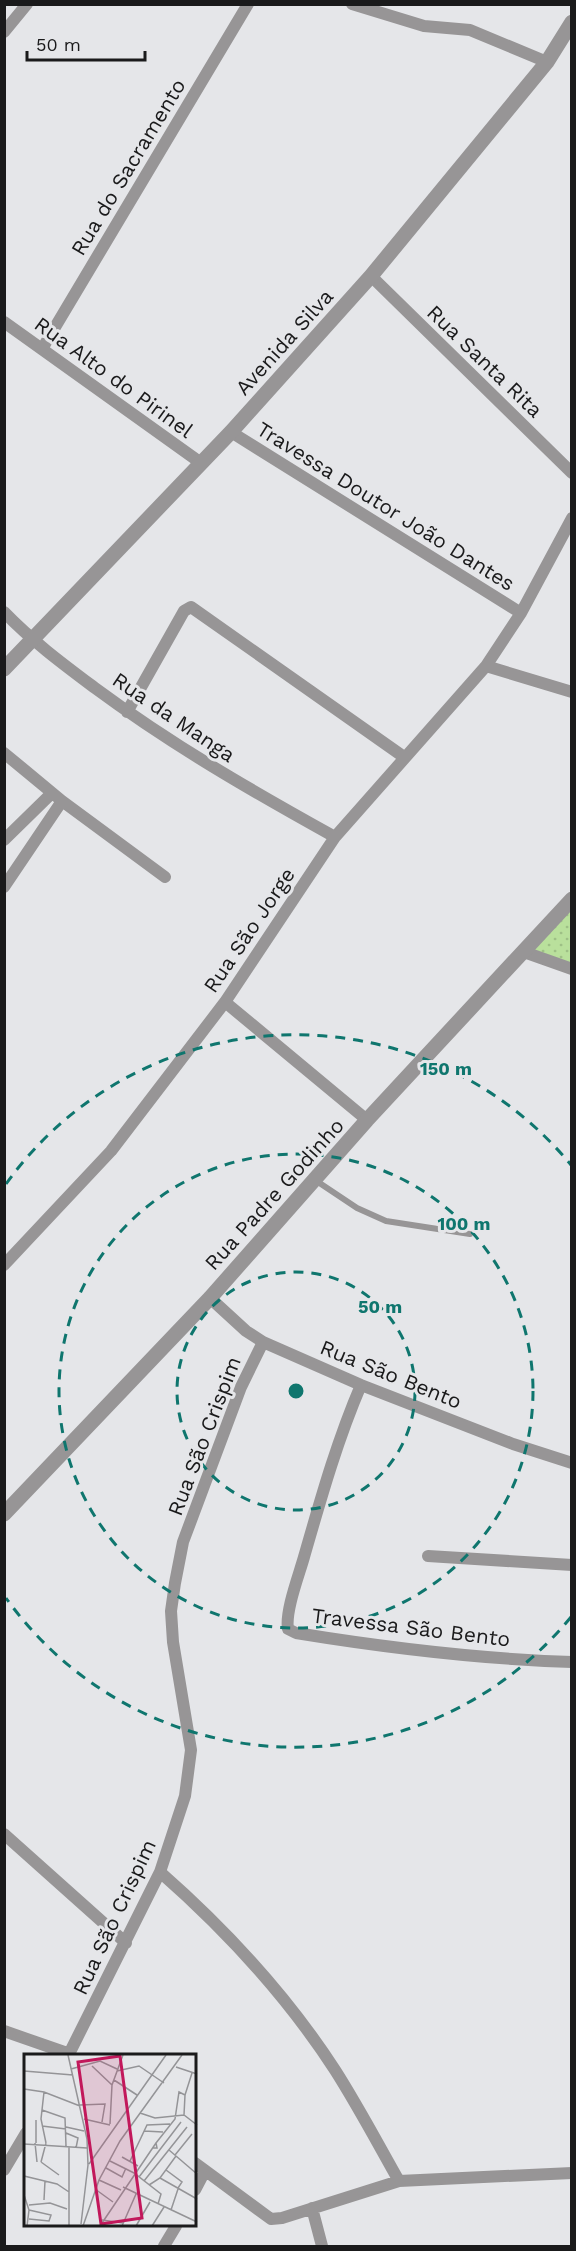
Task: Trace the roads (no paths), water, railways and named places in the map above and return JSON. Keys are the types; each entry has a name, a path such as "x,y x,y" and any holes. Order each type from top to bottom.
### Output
{"street":[{"path":"7,23 27,4"},
{"name":"Rua do Sacramento","path":"42,349 248,4"},
{"path":"352,4 424,26 470,30 547,62"},
{"name":"Avenida Silva","path":"4,669 231,432 371,276 547,62 572,22"},
{"name":"Rua Santa Rita","path":"371,276 572,473"},
{"name":"Rua Alto do Pirinel","path":"4,322 201,463"},
{"name":"Travessa Doutor João Dantes","path":"231,432 520,613"},
{"name":"Rua São Jorge","path":"4,1265 111,1150 225,1002 335,837 486,666 520,613 572,518"},
{"path":"127,711 184,611 191,607 404,757"},
{"name":"Rua da Manga","path":"4,612 32,640 127,711 208,766 335,837"},
{"path":"486,666 572,692"},
{"path":"4,753 57,797 165,877"},
{"path":"4,840 57,797"},
{"path":"4,887 57,797"},
{"name":"Rua Padre Godinho","path":"4,1514 210,1298 367,1120 572,899"},
{"path":"524,952 572,969"},
{"path":"225,1002 367,1120"},
{"name":"Rua São Bento","path":"210,1298 246,1331 263,1342 361,1385 513,1444 572,1463"},
{"name":"Rua São Crispim","path":"70,2054 160,1872 190,1770 191,1750 173,1642 171,1611 175,1583 183,1542 241,1387 263,1342"},
{"name":"Travessa São Bento","path":"361,1385 340,1434 328,1470 299,1574 288,1629 296,1633 389,1649 572,1662"},
{"path":"428,1556 572,1565"},
{"path":"4,1834 126,1943"},
{"path":"160,1872 204,1911 269,1982 334,2068 399,2181"},
{"path":"4,2031 66,2054"},
{"path":"4,2170 24,2136"},
{"path":"196,2164 271,2219 282,2218 399,2181 572,2173"},
{"path":"196,2188 206,2171"},
{"path":"312,2208 322,2247"},
{"path":"164,2247 175,2227"}],"lane":[{"path":"315,1179 357,1208 386,1221 470,1234"}]}
